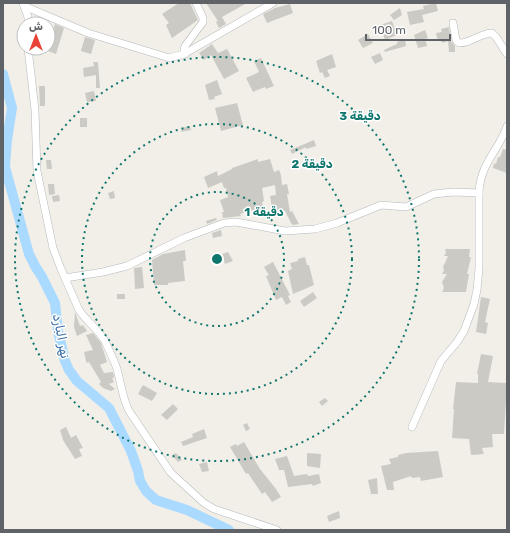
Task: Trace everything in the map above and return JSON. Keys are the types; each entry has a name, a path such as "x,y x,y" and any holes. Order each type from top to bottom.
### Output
{"street":[{"path":"185,54 185,46 203,22 203,18 196,3"},
{"path":"24,5 88,33 169,58 185,54 273,3"},
{"path":"24,5 26,16"},
{"path":"453,23 456,40 459,44 465,43 485,34 492,33 507,54"},
{"path":"29,56 35,110 37,171 53,248 79,310 83,316 93,324 105,342 117,370 124,402 171,473 204,503 214,509 277,530"},
{"path":"412,427 441,361 464,331 474,304 479,268 479,193 483,170 507,126"},
{"path":"65,278 118,269 127,266 184,238 224,223 236,222 286,231 315,229 337,223 380,205 406,207 434,194 453,192 479,193"}],"building":[{"path":"179,3 190,3 198,20 172,38 166,25 169,23 162,14"},
{"path":"206,3 247,3 222,17 226,24 219,28 216,22 218,21"},
{"path":"436,3 438,11 422,15 424,22 410,25 407,12 424,9 423,6"},
{"path":"290,4 293,13 267,23 263,14 275,8"},
{"path":"400,8 402,15 394,20 390,15"},
{"path":"392,21 397,35 385,40 380,25"},
{"path":"56,24 64,28 56,54"},
{"path":"449,27 451,41 455,46 455,52 449,52 448,41 443,43 437,38 436,33 442,32 441,29"},
{"path":"425,30 428,38 425,39 427,46 418,48 414,35"},
{"path":"368,34 373,43 363,48 358,40"},
{"path":"85,37 95,40 91,54 81,51"},
{"path":"405,39 406,46 385,52 384,50"},
{"path":"212,44 218,53 227,49 239,71 224,79 211,55 204,60 199,53"},
{"path":"380,53 383,60 375,64 371,57"},
{"path":"332,54 336,67 327,70 330,76 325,78 322,72 320,73 316,61"},
{"path":"261,58 274,86 266,89 265,87 253,92 246,78 259,72 254,61"},
{"path":"93,62 98,62 100,88 96,88 96,75 84,77 83,68 94,66"},
{"path":"217,80 222,94 214,97 215,99 209,100 205,85"},
{"path":"39,86 45,86 45,106 40,106"},
{"path":"94,91 96,101 87,102 85,93"},
{"path":"237,103 243,125 221,131 215,108"},
{"path":"80,118 87,118 87,127 80,127"},
{"path":"190,126 191,130 181,132 182,128"},
{"path":"314,140 316,146 306,149 306,147 292,154 290,150"},
{"path":"503,149 507,150 507,173 493,168 494,163 496,164"},
{"path":"258,159 258,162 270,159 274,172 279,170 282,185 287,184 290,212 292,211 299,224 293,225 285,211 273,214 270,196 276,195 275,185 262,188 264,201 262,202 264,211 258,213 257,209 240,214 241,216 223,218 222,212 224,212 220,200 228,197 226,188 224,188 222,182 208,188 204,177 217,171 218,176 232,168"},
{"path":"46,160 51,160 52,169 47,169"},
{"path":"48,184 54,184 55,194 49,195"},
{"path":"114,191 115,198 110,199 108,193"},
{"path":"59,195 60,201 53,202 52,196"},
{"path":"216,218 217,220 207,224 206,221"},
{"path":"221,230 222,236 213,238 212,233"},
{"path":"445,249 470,249 469,257 471,257 467,274 469,274 466,292 442,292 444,288 442,282 447,274 442,274 444,270 443,267 448,256 444,256 446,253"},
{"path":"185,250 186,261 183,261 185,281 168,283 168,285 154,285 152,260 163,254"},
{"path":"228,252 233,261 225,264 222,254"},
{"path":"305,257 307,265 309,265 314,285 293,294 288,271 292,269 290,263"},
{"path":"273,262 290,295 288,296 291,302 286,305 282,297 276,300 266,276 269,275 264,267"},
{"path":"142,267 144,288 135,289 134,268"},
{"path":"313,292 317,298 304,307 300,301"},
{"path":"117,294 125,294 125,299 117,299"},
{"path":"481,297 490,299 485,322 488,323 486,334 476,332"},
{"path":"75,312 80,326 83,325 87,331 77,336 74,327"},
{"path":"93,333 101,343 107,362 100,365 104,373 113,372 114,378 112,378 114,382 109,384 115,389 111,391 103,388 99,384 101,382 89,362 87,363 86,361 84,352 93,350 86,335"},
{"path":"481,354 493,356 488,382 507,383 504,434 492,434 493,447 482,448 484,454 471,455 469,439 452,438 453,409 456,382 478,383 477,374"},
{"path":"143,385 157,393 152,401 138,394"},
{"path":"325,398 328,401 322,406 319,402"},
{"path":"173,404 178,409 167,420 161,415"},
{"path":"247,423 250,429 246,431 243,425"},
{"path":"66,427 71,438 76,435 83,448 79,449 82,456 75,459 63,440 60,430"},
{"path":"204,429 207,438 183,446 181,442 193,437 192,434"},
{"path":"244,442 260,469 281,497 272,502 265,492 262,494 248,473 246,474 230,447 236,444 237,446"},
{"path":"438,451 443,477 421,481 420,477 412,478 411,476 393,482 394,490 387,490 381,466 391,464 389,459 406,453"},
{"path":"176,453 182,460 178,462 172,455"},
{"path":"307,453 321,454 320,468 307,466"},
{"path":"287,456 294,476 319,474 321,483 313,486 312,484 288,487 284,470 279,470 275,459"},
{"path":"207,462 209,471 202,472 199,464"},
{"path":"377,478 378,494 371,494 368,480"},
{"path":"339,511 340,518 329,522 327,516"}],"waterway":[{"name":"نهر البارد","path":"3,74 12,108 5,167 29,254 55,303 58,331 65,361 69,370 77,381 109,408 131,451 140,481 146,491 156,500 187,510 229,530"}]}
